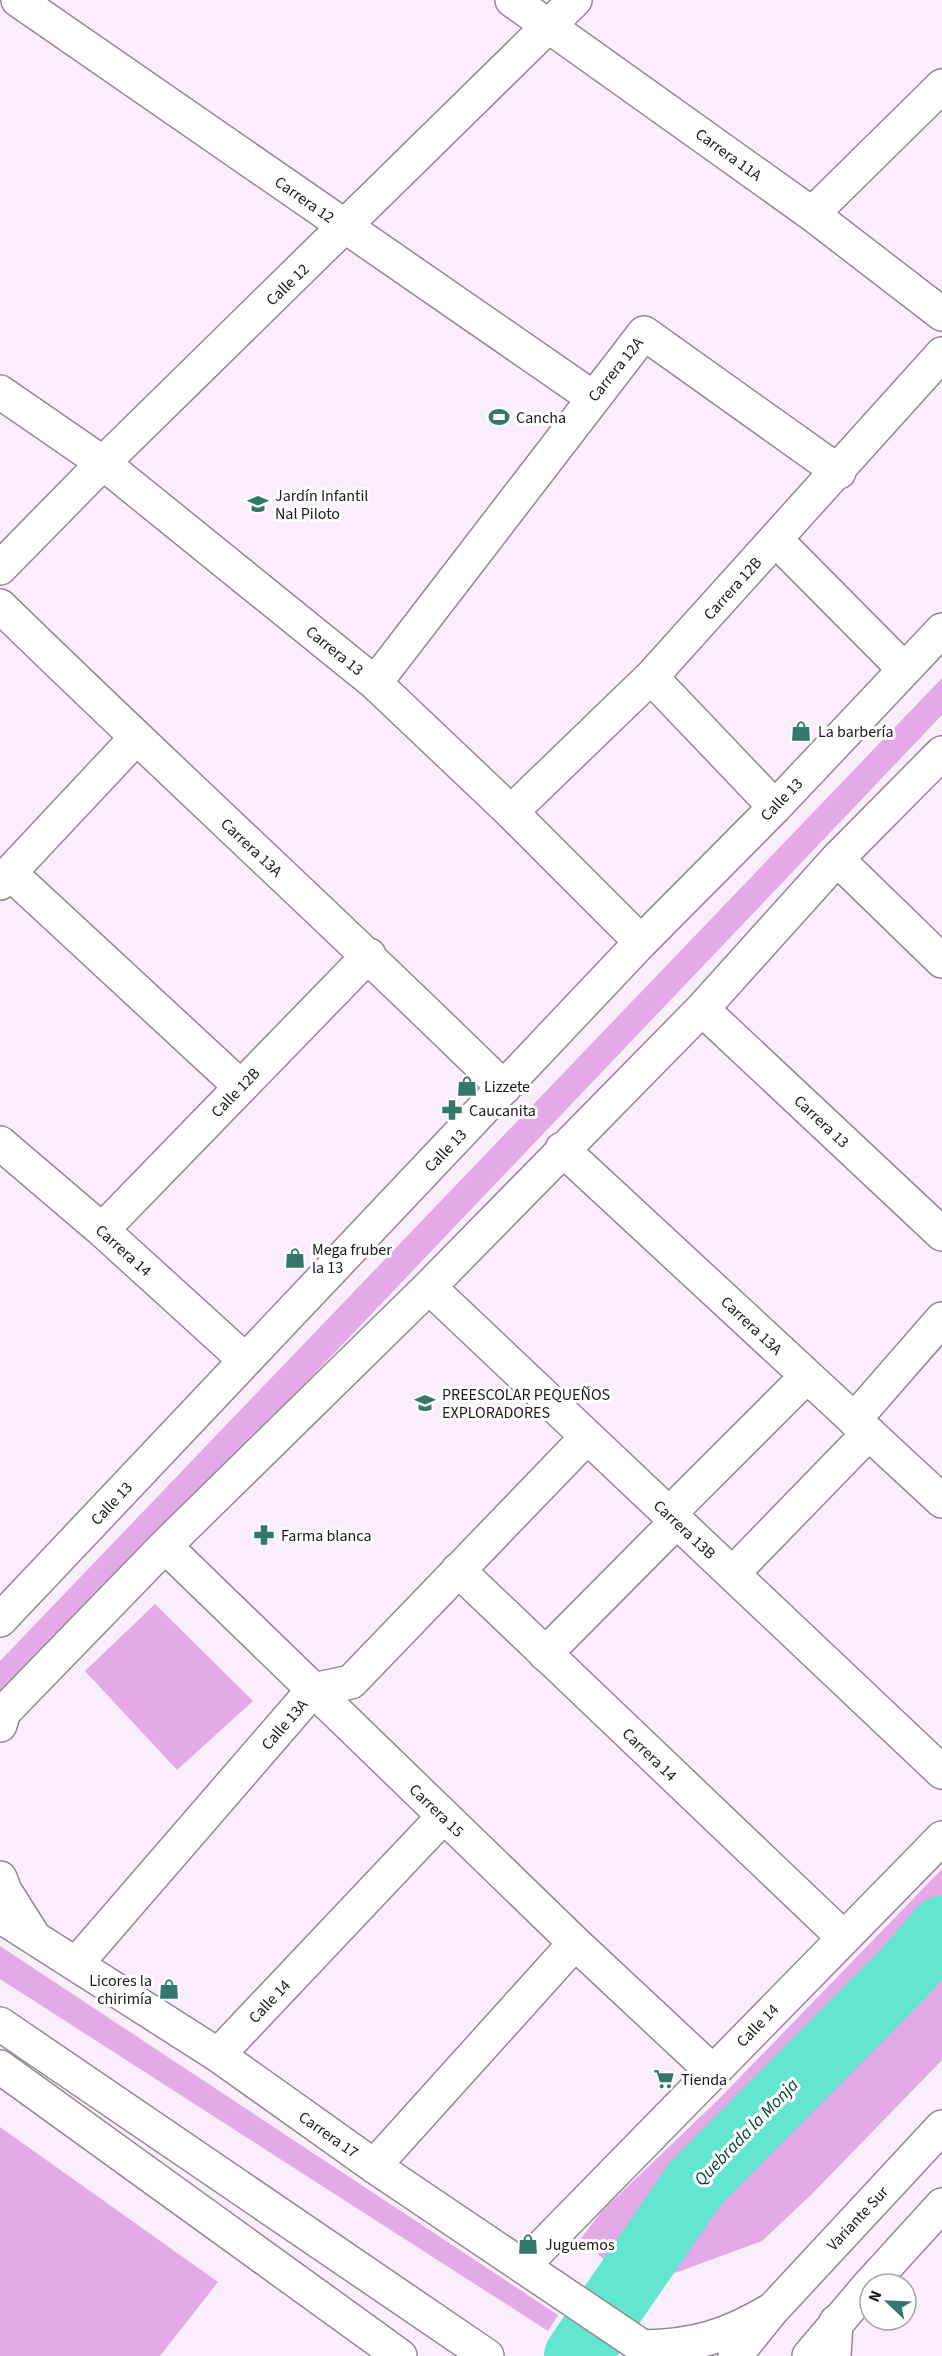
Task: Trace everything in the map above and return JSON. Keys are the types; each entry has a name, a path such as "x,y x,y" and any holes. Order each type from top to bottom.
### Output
{"street":[{"name":"Carrera 12","path":"18,0 592,397"},
{"name":"Carrera 11A","path":"512,0 812,214 942,314"},
{"name":"Calle 12","path":"0,568 103,463 574,0"},
{"path":"812,214 942,86"},
{"name":"Carrera 12A","path":"375,683 592,397 644,333 839,471"},
{"name":"Carrera 12B","path":"511,812 651,677 942,354"},
{"name":"Carrera 13","path":"0,392 103,463 375,683 511,812 641,942"},
{"path":"776,540 904,669"},
{"name":"Carrera 13A","path":"0,606 135,738 369,955 504,1088"},
{"name":"Calle 13","path":"0,1620 641,942 775,807 942,630"},
{"path":"651,677 775,807"},
{"path":"135,738 5,878 241,1086"},
{"path":"1,1717 165,1546 429,1287 702,1009 837,859 942,753"},
{"path":"837,859 942,961"},
{"name":"Calle 12B","path":"102,1230 369,955"},
{"name":"Carrera 13","path":"702,1009 942,1233"},
{"name":"Carrera 14","path":"0,1143 102,1230 245,1360"},
{"name":"Carrera 13A","path":"562,1149 862,1427 940,1495"},
{"name":"Carrera 13B","path":"429,1287 942,1772"},
{"path":"733,1574 862,1427 942,1319"},
{"path":"546,1654 807,1376"},
{"name":"Calle 13A","path":"77,1963 313,1690 351,1682 586,1437"},
{"name":"Carrera 15","path":"165,1546 575,1943 712,2071"},
{"name":"Carrera 14","path":"458,1570 843,1937"},
{"name":"Calle 14","path":"218,2055 444,1816"},
{"name":"Calle 14","path":"523,2266 942,1838"},
{"path":"0,1878 5,1891 37,1941"},
{"name":"Carrera 17","path":"0,1916 218,2055 374,2166 644,2348"},
{"path":"374,2166 575,1943"},
{"path":"0,2024 487,2356"},
{"path":"0,2067 400,2356"},
{"name":"Variante Sur","path":"773,2309 942,2127"},
{"path":"881,2272 942,2205"},
{"path":"809,2356 858,2297"},
{"path":"644,2348 677,2347 711,2340 743,2327 773,2309"},
{"path":"735,2356 773,2309"},
{"path":"834,2356 836,2322"}],"shaded area":[{"path":"942,678 942,715 0,1704 0,1661"},
{"path":"155,1604 253,1701 177,1770 85,1671"},
{"path":"942,1869 942,2060 812,2194 762,2241 653,2281 614,2269 581,2238 603,2210 718,2100"},
{"path":"0,1946 558,2315 548,2331 0,1979"},
{"path":"0,2127 218,2282 160,2356 0,2356"}],"waterway":[{"name":"Quebrada la Monja","path":"577,2356 695,2184 905,1972 942,1929"}],"place":[{"name":"Cancha","path":"499,417"},
{"name":"Jardín Infantil Nal Piloto","path":"258,504"},
{"name":"La barbería","path":"801,731"},
{"name":"Lizzete","path":"467,1086"},
{"name":"Caucanita","path":"452,1110"},
{"name":"Mega fruber la 13","path":"295,1258"},
{"name":"PREESCOLAR PEQUEÑOS EXPLORADORES","path":"425,1403"},
{"name":"Farma blanca","path":"264,1535"},
{"name":"Licores la chirimía","path":"169,1989"},
{"name":"Tienda","path":"664,2079"},
{"name":"Juguemos","path":"528,2244"}]}
